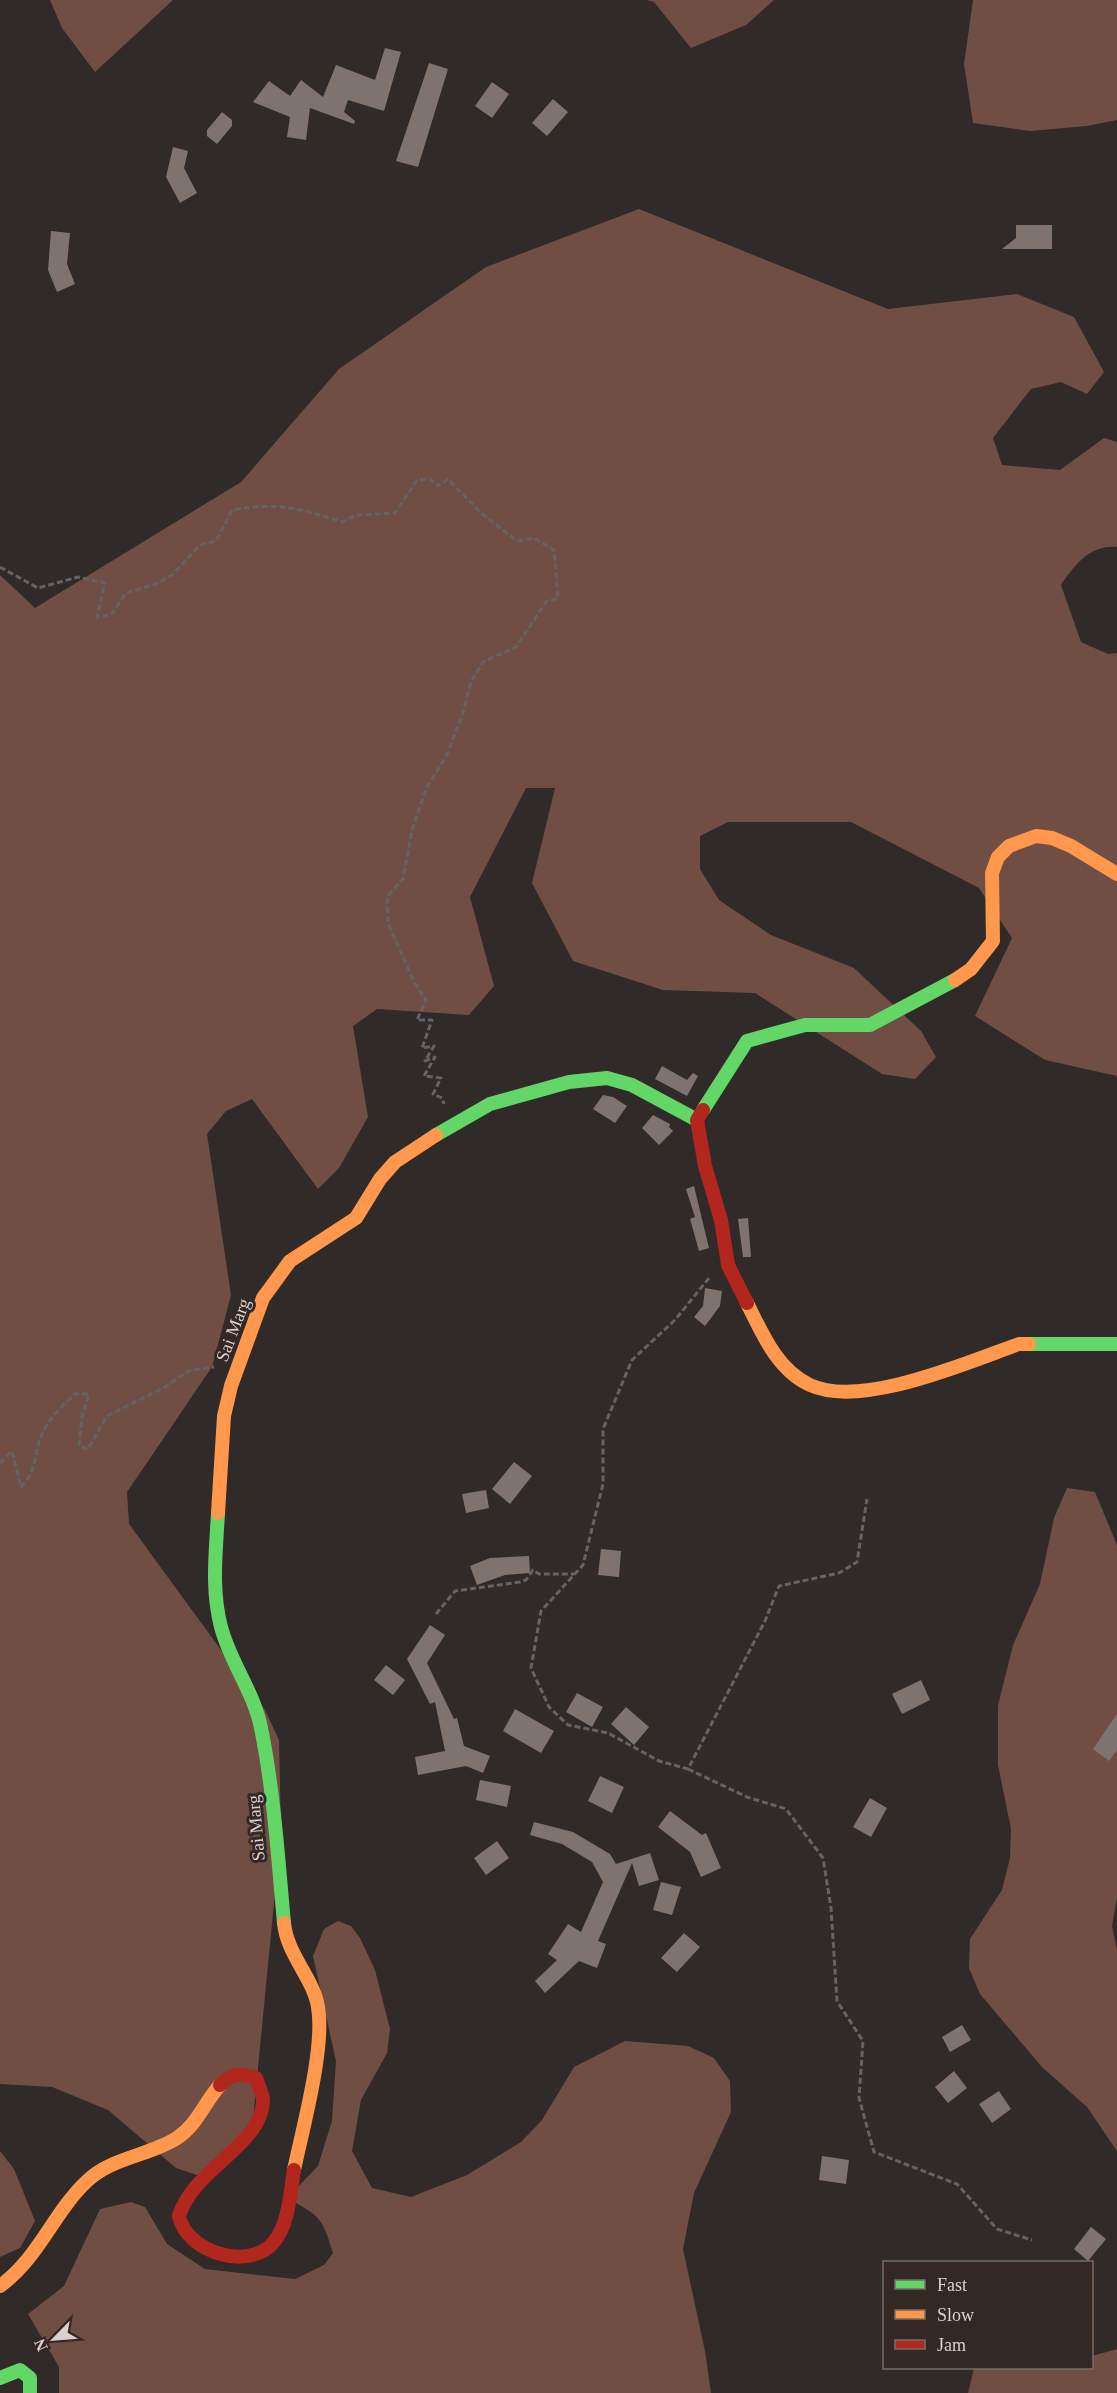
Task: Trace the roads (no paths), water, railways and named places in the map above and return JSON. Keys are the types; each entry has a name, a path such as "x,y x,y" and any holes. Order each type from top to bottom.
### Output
{"street":[{"path":"1117,874 1071,846 1052,838 1036,836 1009,846 998,857 992,873 993,941 971,969 943,989 870,1025 805,1025 747,1041 698,1120 705,1166 721,1220 728,1265 770,1350 797,1377 825,1390 866,1390 916,1380 1019,1344 1117,1344"},
{"name":"Sai Marg","path":"0,2286 22,2271 88,2180 106,2167 165,2146 181,2136 194,2125 223,2080 239,2073 256,2078 261,2088 263,2097 259,2117 234,2149 184,2199 178,2214 179,2224 187,2238 196,2243 243,2257 253,2256 271,2246 278,2239 285,2221 317,2049 320,2018 313,1994 285,1937 273,1807 261,1728 255,1704 221,1628 215,1603 215,1557 227,1402 264,1298 282,1269 300,1253 346,1227 363,1209 386,1171 409,1151 490,1104 521,1093 596,1078 632,1085 698,1120"},
{"path":"0,2378 20,2370 30,2378 32,2385 30,2393"}]}
